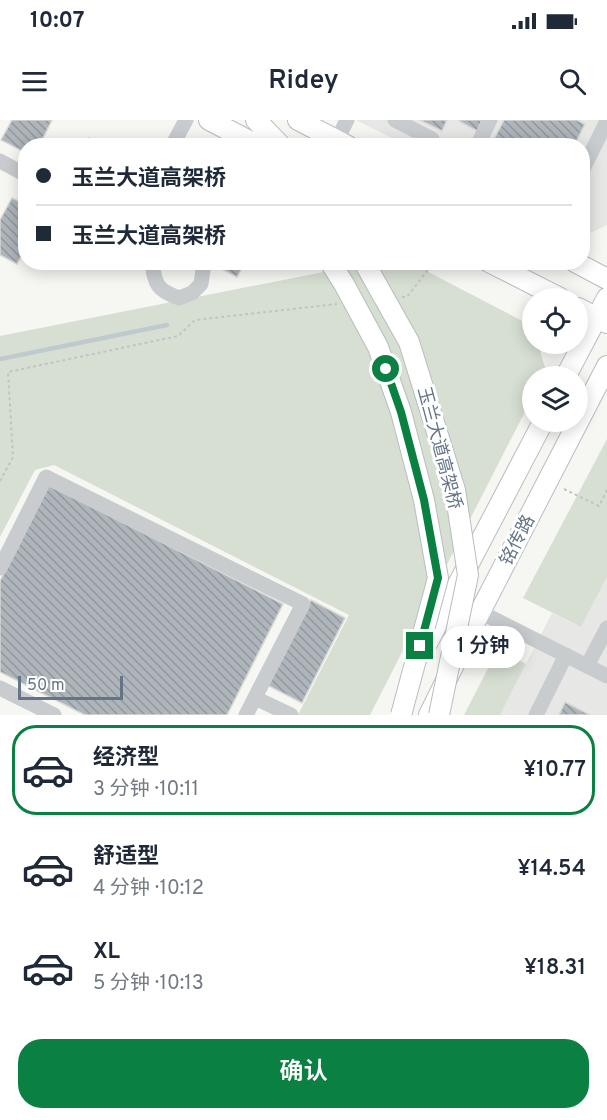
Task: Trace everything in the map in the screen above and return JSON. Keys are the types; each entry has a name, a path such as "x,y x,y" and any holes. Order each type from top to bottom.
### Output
{"main road":[{"path":"208,120 226,138"},
{"path":"208,120 243,138"},
{"path":"256,120 273,138"},
{"path":"298,120 332,138"},
{"name":"玉兰大道高架桥","path":"335,270 378,347 401,412 424,500 438,578 401,715"},
{"name":"玉兰大道高架桥","path":"368,270 409,342 455,490 468,575 439,715"},
{"path":"505,270 540,288"},
{"path":"590,270 607,279"},
{"path":"572,366 602,320 607,298"},
{"path":"588,313 602,320"},
{"name":"铭传路","path":"429,715 607,366"},
{"name":"铭传路","path":"391,715 538,432"}],"lane":[{"path":"176,138 186,120"},
{"path":"343,138 347,120"},
{"path":"396,120 430,138"},
{"path":"484,138 490,120"},
{"path":"590,155 607,121"},
{"path":"0,161 18,170"},
{"path":"153,270 154,280 165,293 179,298 192,292 201,284 203,270"},
{"path":"0,568 46,477 303,604 246,715"},
{"path":"480,612 607,676"},
{"path":"587,666 607,628"},
{"path":"536,715 566,655"},
{"path":"0,688 54,715"},
{"path":"255,698 291,715"}],"path":[{"path":"395,298 407,297 428,270"},
{"path":"0,481 13,457 8,372 178,336 195,320 336,304"},
{"path":"548,481 599,506 607,490"}],"shaded area":[{"path":"356,120 607,120 607,225 590,233 590,138 392,138"},
{"path":"334,270 424,270 522,321 522,354 541,354 545,366 522,366 522,418 370,715 298,715 349,615 54,465 35,470 0,537 0,336"},
{"path":"607,439 607,577 581,627 523,598"},
{"path":"607,577 607,715 500,715 552,613 581,627"},
{"path":"498,649 526,664 500,715 464,715"}],"building":[{"path":"12,120 52,120 43,138 18,138 18,149 1,140"},
{"path":"420,120 447,120 442,131"},
{"path":"459,120 482,120 477,131"},
{"path":"504,120 577,120 585,124 578,138 495,138"},
{"path":"12,198 18,201 17,264 0,255 0,220"},
{"path":"224,270 241,270 237,277"},
{"path":"49,485 283,604 227,715 85,715 0,672 0,581"},
{"path":"311,600 345,618 302,703 267,685"},
{"path":"565,702 590,715 559,715"}],"waterway":[{"path":"0,359 167,325"}],"route":[{"path":"386,369 401,412 424,500 438,578 420,646"}]}
